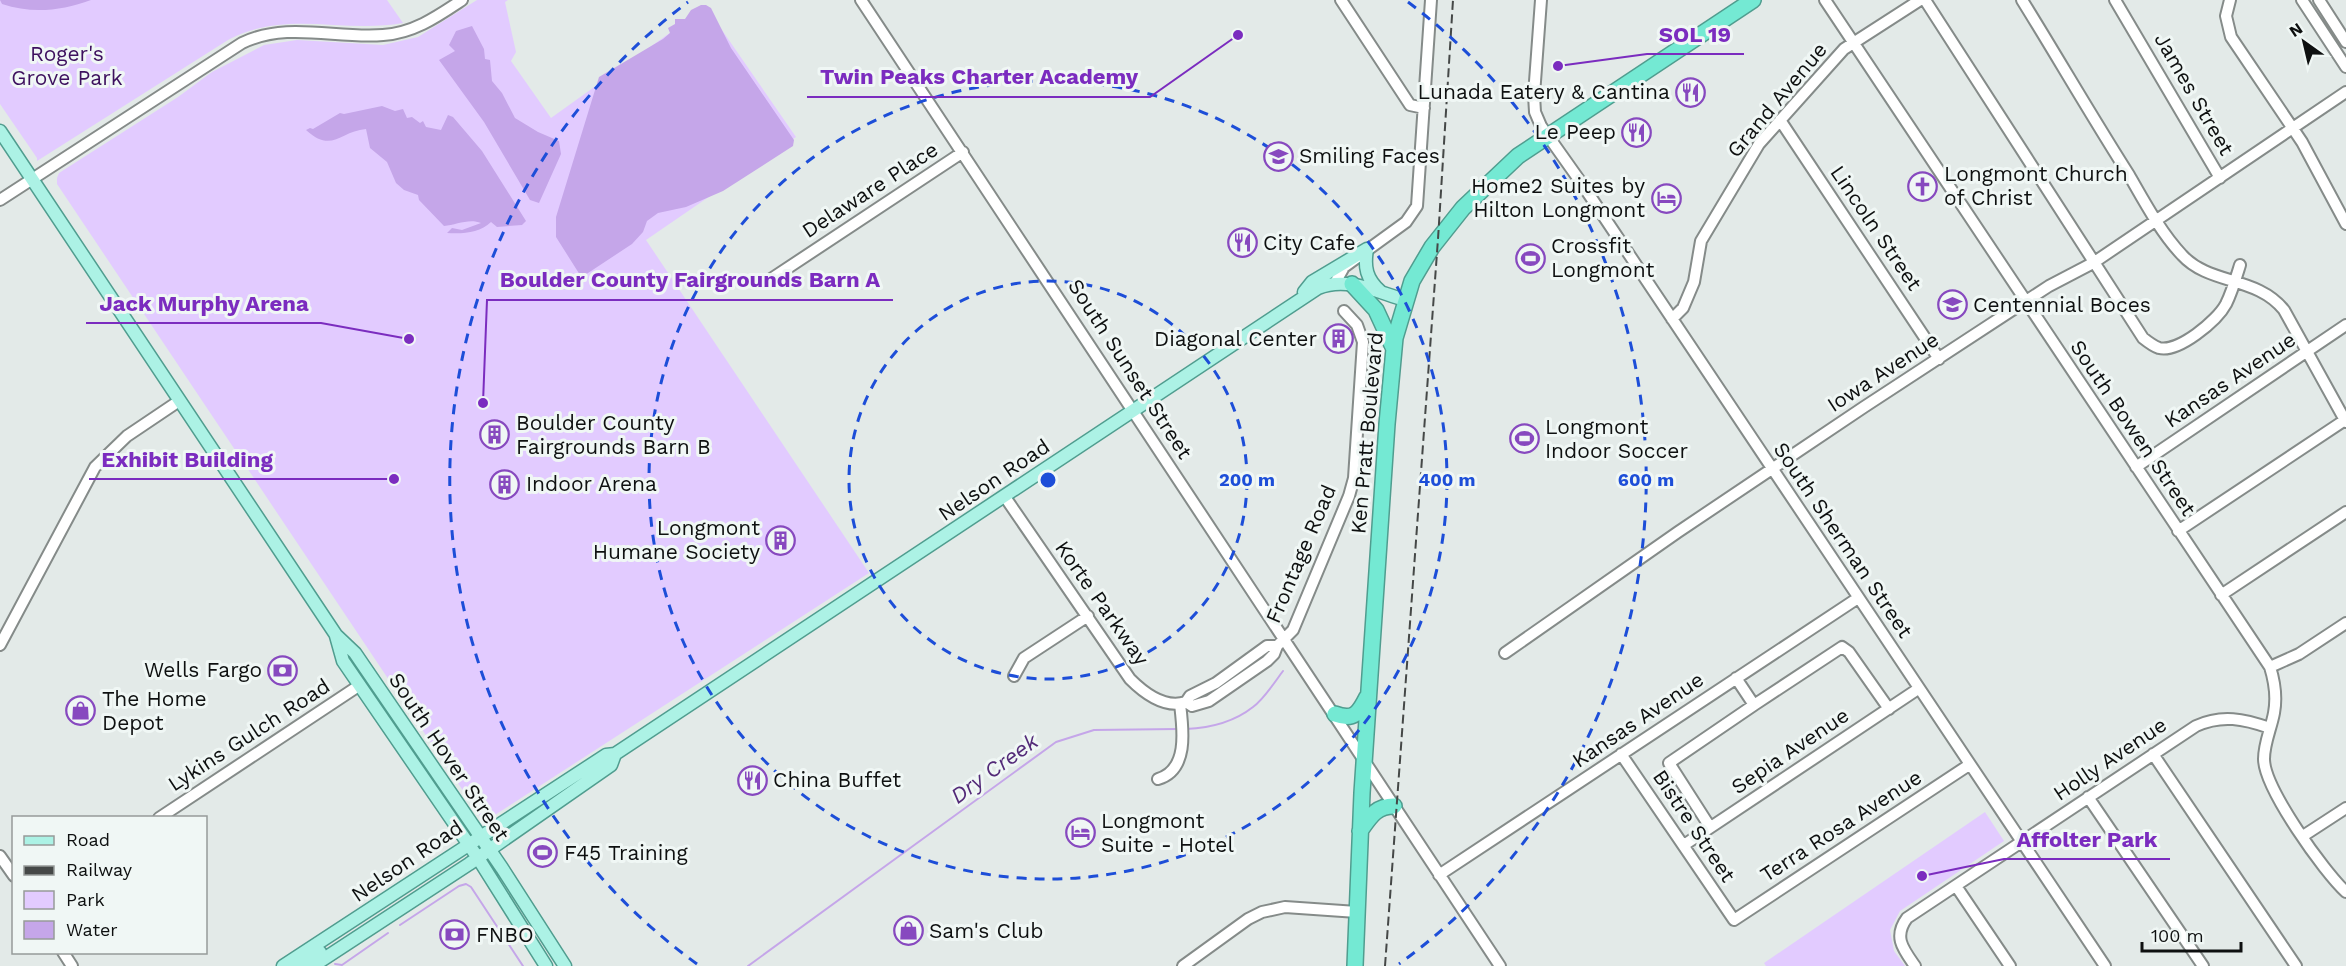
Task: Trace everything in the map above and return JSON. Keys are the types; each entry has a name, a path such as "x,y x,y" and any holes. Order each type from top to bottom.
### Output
{"highway":[{"name":"Ken Pratt Boulevard","path":"1355,966 1364,759 1394,349 1405,300 1421,264 1463,208 1504,168 1547,136 1752,0"},
{"path":"1352,285 1376,310 1394,349"},
{"path":"1335,714 1344,718 1357,713 1369,694"},
{"path":"1360,831 1377,809 1394,806"}],"main road":[{"name":"South Hover Street","path":"0,131 336,635 355,653 565,966"},
{"path":"1367,249 1366,273 1373,286 1382,293"},
{"path":"1294,304 1312,282 1367,249"},
{"path":"1335,283 1352,285 1405,300"},
{"name":"Nelson Road","path":"283,966 606,755 615,754 1318,288 1335,283"},
{"name":"South Hover Street","path":"336,635 344,661 468,844 546,966"},
{"path":"360,685 371,678"},
{"name":"Nelson Road","path":"313,966 489,850 611,765 615,754"},
{"path":"299,966 340,938 361,915"}],"street":[{"path":"0,200 254,37 292,31 385,35 418,27 462,0"},
{"name":"South Sunset Street","path":"861,0 1134,411 1281,643 1335,714 1500,966"},
{"path":"1341,0 1410,105 1424,108"},
{"path":"1335,283 1344,267 1406,222 1417,206 1431,0"},
{"name":"South Sherman Street","path":"1541,0 1533,104 1538,120 1547,136 2105,966"},
{"name":"South Bowen Street","path":"1825,0 2270,667 2276,696 2265,746 2266,772 2278,798 2303,836 2337,884 2346,892"},
{"name":"Grand Avenue","path":"1672,319 1683,308 1694,282 1701,241 1759,144 1844,49 1920,0"},
{"path":"1925,0 2143,338 2159,348 2177,346 2209,325 2227,303 2240,265"},
{"path":"2022,0 2157,220 2181,255 2192,265 2205,272 2235,280 2278,302 2345,421 2178,531"},
{"name":"James Street","path":"2115,0 2220,178"},
{"path":"2230,0 2226,16 2231,37 2293,128 2346,224"},
{"path":"2302,0 2346,67"},
{"path":"2319,0 2346,42"},
{"name":"Iowa Avenue","path":"1505,653 1772,469 2026,301 2093,263 2346,92"},
{"name":"Lincoln Street","path":"1780,120 1939,359"},
{"name":"Delaware Place","path":"768,281 963,152"},
{"name":"Frontage Road","path":"1281,643 1301,613 1353,482 1363,342 1358,325 1344,311"},
{"name":"Kansas Avenue","path":"2136,467 2346,325"},
{"path":"0,645 95,467 127,436 179,401"},
{"name":"Korte Parkway","path":"1005,497 1130,679 1140,689 1160,700 1183,703"},
{"path":"2221,595 2346,512"},
{"name":"Kansas Avenue","path":"1439,876 1858,598"},
{"path":"1014,676 1024,658 1088,616"},
{"path":"2270,667 2299,654 2346,622"},
{"path":"1158,778 1167,776 1176,767 1181,755 1183,703 1190,696 1216,683 1267,646 1281,643"},
{"path":"1710,827 1669,763 1754,705 1842,647 1849,652 1889,709"},
{"path":"1736,678 1754,705"},
{"name":"Lykins Gulch Road","path":"162,816 360,685"},
{"name":"Sepia Avenue","path":"1684,845 1918,689"},
{"name":"Holly Avenue","path":"1915,966 1903,948 1899,934 1907,918 2196,726 2213,720 2234,718 2270,728"},
{"name":"Bistre Street","path":"1621,754 1734,920"},
{"path":"2152,754 2296,966"},
{"name":"Terra Rosa Avenue","path":"1734,920 1969,765"},
{"path":"2088,797 2203,966"},
{"path":"2303,836 2346,808"},
{"name":"South Sunset Street","path":"1403,820 1423,851"},
{"path":"0,856 12,873"},
{"path":"1956,886 2010,966"},
{"path":"1183,966 1248,919 1262,912 1285,907 1357,912"}],"green space":[{"name":"Roger's Grove Park","path":"0,0 387,0 403,23 381,26 293,24 249,31 228,40 37,161 0,104"},
{"path":"477,0 508,0 505,2 516,52 511,61 551,118 706,7 796,137 646,240 869,573 484,822 57,184 59,173 178,97 212,72 264,45 297,40 383,45 418,37"},
{"path":"1985,812 2004,841 1900,911 1890,930 1894,951 1905,966 1766,966 1764,963"}],"water":[{"path":"0,0 91,0 58,9 35,10 2,4"},
{"path":"701,5 711,8 731,48 794,140 793,146 723,191 686,207 658,213 647,221 643,232 632,244 585,275 580,275 556,237 556,217 599,77 663,39 670,33 668,28 675,24 675,19 685,19 691,10"},
{"path":"472,26 484,49 485,59 490,60 492,81 502,93 515,118 559,141 561,154 539,203 530,200 484,122 439,60 455,51 449,45 456,31"},
{"path":"382,106 395,111 403,109 407,118 412,117 420,123 423,121 426,127 441,130 448,115 453,117 482,151 526,221 522,225 497,227 491,222 471,232 447,233 452,228 462,230 481,223 467,221 444,226 419,200 418,195 404,190 396,183 387,162 370,148 366,129 330,141 315,137 306,130 313,129 340,113"}],"waterway":[{"name":"Dry Creek","path":"1186,729 1204,727 1238,717 1261,700 1283,671"},
{"name":"Dry Creek","path":"748,966 1056,742 1094,730 1177,729"},
{"path":"400,925 459,886 466,884 471,887 523,966"},
{"path":"335,964 342,965 388,933"}],"railway":[{"path":"1385,966 1438,239 1453,0"}],"place":[{"name":"Twin Peaks Charter Academy","path":"1238,35"},
{"name":"SOL 19","path":"1558,66"},
{"name":"Lunada Eatery & Cantina","path":"1691,92"},
{"name":"Le Peep","path":"1637,132"},
{"name":"Smiling Faces","path":"1278,156"},
{"name":"Longmont Church of Christ","path":"1923,186"},
{"name":"Home2 Suites by Hilton Longmont","path":"1666,198"},
{"name":"City Cafe","path":"1242,243"},
{"name":"Crossfit Longmont","path":"1530,258"},
{"name":"Centennial Boces","path":"1952,305"},
{"name":"Jack Murphy Arena","path":"409,339"},
{"name":"Diagonal Center","path":"1338,339"},
{"name":"Boulder County Fairgrounds Barn A","path":"483,403"},
{"name":"Boulder County Fairgrounds Barn B","path":"495,435"},
{"name":"Longmont Indoor Soccer","path":"1524,439"},
{"name":"Exhibit Building","path":"394,479"},
{"name":"Indoor Arena","path":"505,484"},
{"name":"Longmont Humane Society","path":"781,540"},
{"name":"Wells Fargo","path":"283,670"},
{"name":"The Home Depot","path":"81,711"},
{"name":"China Buffet","path":"752,780"},
{"name":"Longmont Suite - Hotel","path":"1080,833"},
{"name":"F45 Training","path":"543,853"},
{"name":"Affolter Park","path":"1922,876"},
{"name":"Sam's Club","path":"908,931"},
{"name":"FNBO","path":"455,935"}]}
